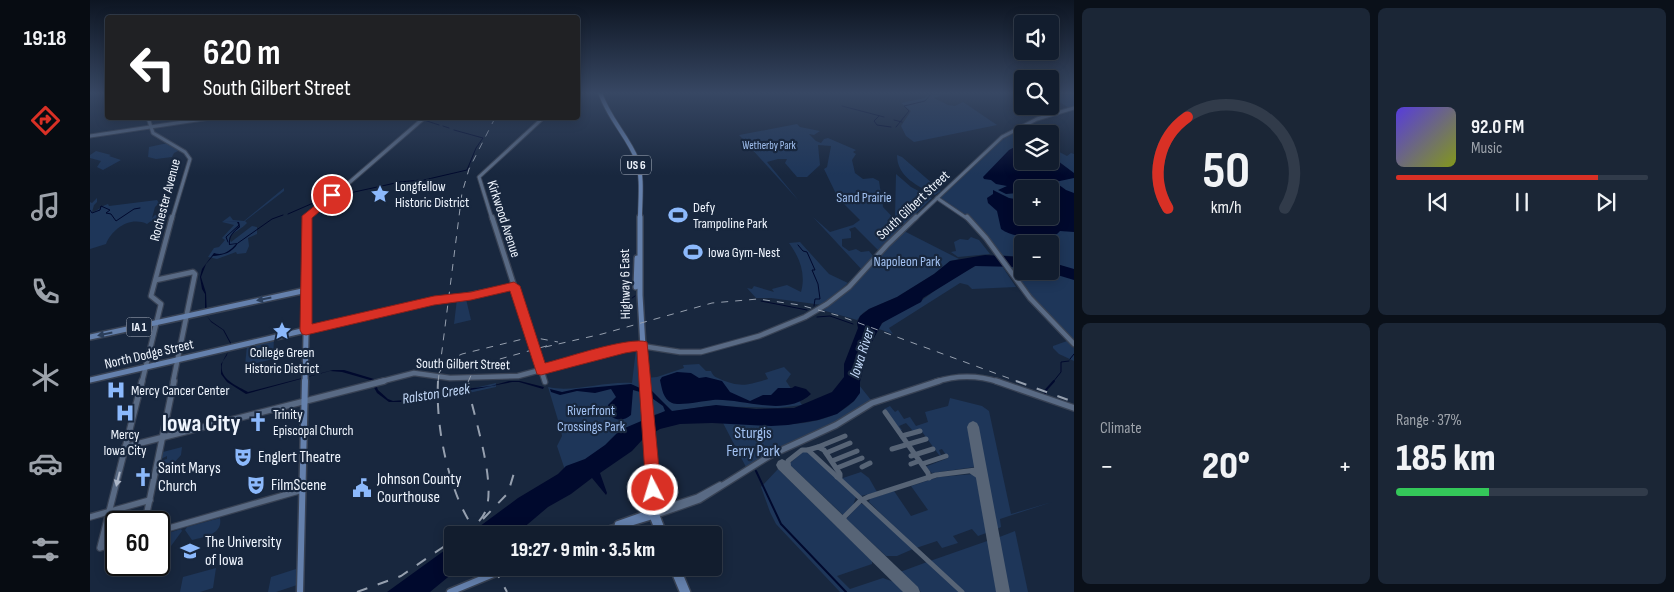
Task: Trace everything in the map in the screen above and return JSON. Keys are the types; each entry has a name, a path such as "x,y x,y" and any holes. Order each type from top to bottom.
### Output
{"main road":[{"path":"149,120 151,127"},
{"path":"90,136 114,130 197,120"},
{"path":"300,592 307,216 422,120"},
{"name":"Kirkwood Avenue","path":"542,120 479,176 545,382"},
{"name":"Highway 6 East","path":"610,120 631,152 637,170 636,291 654,513"},
{"name":"South Gilbert Street","path":"125,447 418,373 446,377 520,376 625,348 641,346 680,352 700,352 759,336 796,322 827,304 849,287 887,245 998,141 1038,120"},
{"name":"Rochester Avenue","path":"151,127 154,134 185,152 190,159 180,184 151,296 161,304 156,323"},
{"path":"937,198 968,217 1039,309 1074,344"},
{"path":"148,511 195,274 193,272 156,280"},
{"path":"306,330 443,299 514,286"},
{"name":"IA 1","path":"90,337 307,290"},
{"path":"150,500 109,511 156,323"},
{"name":"North Dodge Street","path":"90,380 306,330"},
{"path":"617,526 699,500 771,454 836,425 862,408 886,397 947,378 968,376 1002,382 1074,408"},
{"path":"170,528 302,490"},
{"path":"90,517 105,512"},
{"path":"654,513 658,526"},
{"path":"654,513 660,526"},
{"path":"105,527 100,548 105,546"},
{"path":"453,592 490,576"},
{"path":"676,576 683,592"},
{"path":"680,576 687,592"}],"green space":[{"path":"905,120 989,120 997,125 914,142 906,136 901,126"},
{"path":"797,124 800,127 820,131 814,135 809,134 816,141 821,143 824,139 828,138 856,150 853,152 856,154 852,160 855,173 863,179 873,178 879,181 883,207 903,228 879,251 855,227 849,229 851,238 842,239 842,246 849,251 856,249 861,252 869,251 874,257 863,271 813,217 830,232 853,225 860,220 838,198 824,169 827,167 831,146 818,145 820,165 807,177 797,177 785,163 787,159 767,162 799,201 739,135"},
{"path":"1014,130 1014,170 1059,170 1059,152 1067,156 1071,153 1074,154 1074,270 1059,265 1059,235 1014,235 1014,256 999,255 968,217 937,198 995,144"},
{"path":"168,143 180,150 174,153 172,157 156,159 148,157 149,147"},
{"path":"96,151 121,160 103,170 97,167 101,161 90,158 90,155"},
{"path":"897,155 902,157 941,191 935,195 910,180 901,169"},
{"path":"896,174 911,187 932,198 904,225 895,217"},
{"path":"284,188 284,191 245,221 247,223 229,238 231,242 252,226 257,227 257,234 248,238 249,246 246,253 237,254 236,252 217,259 208,257 214,248 219,247 225,240 222,238 234,225 222,222 230,216 233,220 244,221"},
{"path":"97,198 92,212 108,204 109,206 157,200 159,203 155,207 152,218 155,215 166,217 147,224 134,222 122,225 113,233 106,244 90,249 90,202 92,203"},
{"name":"Napoleon Park","path":"904,231 959,259 950,261 934,274 897,297 869,309 857,320 822,310 852,286"},
{"path":"971,237 979,240 990,254 958,257 951,252 956,251 954,242 960,239 968,240"},
{"path":"800,242 829,274 848,283 822,305 771,298 756,298 747,288 752,289 754,286 774,292 772,289 787,285 801,292 803,279 801,266 789,243"},
{"path":"978,265 1002,266 1016,287 972,289 968,285 960,283 889,328 893,334 879,329 891,316 921,302 948,282"},
{"path":"1009,265 1014,265 1014,272"},
{"path":"1059,274 1074,278 1074,340 1033,298 1020,280 1059,280"},
{"path":"457,299 466,299 471,320 454,324"},
{"path":"274,338 273,359 245,366 247,345"},
{"path":"1067,341 1074,348 1074,361 1059,354 1053,348 1053,346"},
{"name":"Riverfront Crossings Park","path":"636,349 638,350 644,423 588,460 565,470 557,446 562,436 561,430 548,387 568,389 632,383"},
{"name":"Riverfront Crossings Park","path":"699,364 706,371 711,371 717,378 739,385 768,379 765,373 784,367 791,374 786,381 802,405 778,408 708,406 656,414 650,418 646,378 657,377 684,368 683,365"},
{"path":"496,383 496,387 441,399 441,391 469,386 470,389"},
{"name":"Sturgis Ferry Park","path":"859,385 871,400 825,428 785,445 746,467 723,423 770,425 820,420 834,415 852,403 858,395"},
{"path":"950,398 982,406 989,411 1011,514 1052,502 1000,519 1001,527 995,530 975,425 969,424 975,467 932,473 925,467 948,458 942,449 939,450 941,455 939,455 920,429 913,431 906,423 899,426 902,430 899,431 884,409 890,406 895,412 898,410 904,419 910,417 916,426 928,422 925,412 948,406"},
{"path":"182,447 181,455 172,465 160,467 161,461 167,459 167,456 161,459 163,452"},
{"path":"804,451 812,455 856,497 853,505 843,515 789,464"},
{"path":"778,469 872,561 872,564 837,576 850,589 883,578 894,582 905,592 840,592 776,524 761,487"},
{"path":"861,472 869,478 877,492 861,496 842,480"},
{"path":"973,474 979,478 989,532 978,536 972,529 953,536 958,543 942,548 937,541 916,548 869,502 870,499 894,491 911,516 928,510 911,486 939,477"},
{"path":"860,504 870,509 913,549 897,556 886,556 846,519"},
{"path":"220,518 219,528 207,536 192,540 185,530 187,527"},
{"path":"181,529 182,531 170,546 170,532"},
{"path":"1015,531 1028,592 1007,592 997,538"},
{"path":"990,540 999,592 964,592 930,561"},
{"path":"927,562 959,592 921,592 900,572"},
{"path":"216,568 213,588 200,592 180,592 183,577"},
{"path":"296,569 297,585 276,592 268,592 271,577"}],"water":[{"path":"1014,147 1014,170 1059,170 1059,162 1074,173 1074,178 1059,181 1014,180 1014,193 1006,194 998,190 1007,186 996,184 983,177 1009,150"},
{"path":"1059,185 1074,193 1074,232 1060,231 1057,234 1050,235 1014,235 1001,229 997,211 988,203 987,198 993,194 993,190 1014,199 1014,225 1059,225"},
{"path":"219,221 239,222 240,227 232,234 230,239 230,244 238,243 227,253 213,256 206,264 201,277 206,293 207,316 205,313 205,294 200,277 202,269 214,253 226,252 236,244 229,245 229,239 231,234 239,226 237,222"},
{"name":"Iowa River","path":"985,255 1014,257 1014,267 975,266 923,298 921,302 882,323 867,351 860,382 860,393 854,401 837,414 818,420 788,425 680,424 660,429 643,439 632,451 600,473 606,495 592,478 571,494 548,507 526,526 480,526 518,498 558,474 566,466 585,459 605,445 620,430 665,411 663,406 649,396 651,390 672,411 716,405 756,409 794,408 832,392 844,377 844,364 858,328 857,323 860,316 869,309 897,297 934,274 950,261"},
{"path":"1059,265 1074,269 1074,280 1059,276"},
{"path":"207,316 224,330 231,343 228,353 230,343 223,330 211,322"},
{"path":"223,361 222,372 225,377 248,392 333,370 344,370 374,379 378,390 393,401 416,399 509,381 520,381 544,387 543,389 519,382 512,382 408,402 389,402 377,393 370,380 342,372 330,371 246,394 227,382 221,374 221,364"},
{"path":"677,372 691,373 699,378 706,377 722,381 730,392 750,401 763,395 771,395 778,388 792,388 795,386 806,389 811,394 801,401 789,405 776,406 725,400 676,404 669,401 665,396 660,380 662,377"},
{"path":"631,384 640,388 640,392 633,390 631,415 623,419 615,419 609,414 608,405 616,397 611,389 595,393 577,391 560,395 551,392 550,389 562,392"},
{"path":"444,551 444,576 449,576 430,592 387,592"}],"waterway":[{"name":"Ralston Creek","path":"424,120 439,125"},
{"path":"875,120 874,121 877,125 891,127"},
{"path":"894,120 900,122"},
{"path":"896,127 900,122"},
{"name":"Ralston Creek","path":"443,126 449,128"},
{"name":"Ralston Creek","path":"424,180 467,170 476,148 483,138 454,130"},
{"name":"Ralston Creek","path":"336,196 400,182 421,180"},
{"name":"Ralston Creek","path":"288,214 327,197"},
{"name":"Ralston Creek","path":"90,210 92,213 100,210 101,206 110,210 106,213 111,214 116,221 134,209 140,208"},
{"name":"Ralston Creek","path":"238,243 272,219 283,215"},
{"name":"Ralston Creek","path":"228,242 226,237 239,225"},
{"path":"798,245 803,251 807,252 815,270 812,270 818,284 820,299 815,299 814,306"},
{"path":"628,301 635,296"},
{"path":"761,301 807,310"},
{"path":"817,317 830,316 853,324"},
{"path":"1070,359 1074,354"},
{"path":"1053,382 1061,372 1061,362 1069,361"},
{"path":"1045,395 1045,391 1054,381"},
{"path":"756,471 781,524 846,592"}],"taxiway":[{"path":"885,412 908,444"},
{"path":"902,436 920,431"},
{"path":"818,447 845,436"},
{"path":"908,444 926,439"},
{"path":"826,453 850,443"},
{"path":"892,449 908,444"},
{"path":"908,444 915,455"},
{"path":"808,450 818,447"},
{"path":"818,447 826,453"},
{"path":"929,477 976,470 979,465 976,448"},
{"path":"915,455 933,449"},
{"path":"789,472 788,461 802,450 808,450"},
{"path":"808,450 837,477"},
{"path":"832,461 857,451"},
{"path":"826,453 840,474 840,477 837,477"},
{"path":"911,456 915,455"},
{"path":"915,455 928,473 929,477"},
{"path":"922,464 946,456"},
{"path":"837,468 862,458"},
{"path":"911,464 919,461"},
{"path":"862,467 870,463"},
{"path":"972,472 981,478 985,497"},
{"path":"837,477 862,500"},
{"path":"862,500 929,477"},
{"path":"848,528 844,524 844,517 862,500"},
{"path":"862,500 962,592"}],"runway":[{"path":"973,427 1003,592"},
{"path":"782,465 913,592"}],"railway":[{"path":"439,373 462,193 469,169 494,120"},
{"path":"545,347 602,334 712,303 758,299 800,305 840,316 1019,382"},
{"path":"439,373 447,361 462,354 531,337 558,342"},
{"path":"468,382 473,371 482,364 550,345"},
{"path":"438,382 439,373"},
{"path":"469,381 468,387 483,449 488,483 486,510 482,518 473,526"},
{"path":"1016,381 1074,402"},
{"path":"438,382 438,411 445,457 459,501 472,526"},
{"path":"483,519 508,493 514,473"},
{"path":"357,592 401,576 444,546"},
{"path":"498,576 507,592"}],"place":[{"name":"Longfellow Historic District","path":"380,194"},
{"name":"Defy Trampoline Park","path":"678,215"},
{"name":"Iowa Gym-Nest","path":"693,252"},
{"name":"College Green Historic District","path":"282,331"},
{"name":"Mercy Cancer Center","path":"116,390"},
{"name":"Mercy Iowa City","path":"125,413"},
{"name":"Trinity Episcopal Church","path":"258,422"},
{"name":"Englert Theatre","path":"243,457"},
{"name":"Saint Marys Church","path":"143,477"},
{"name":"FilmScene","path":"256,485"},
{"name":"Johnson County Courthouse","path":"362,488"},
{"name":"The University of Iowa","path":"190,551"}],"district":[{"name":"Iowa City","path":"201,423"}],"route":[{"path":"332,195 307,216 306,330 434,301 471,296 514,286 541,370 625,348 642,346 653,490"}],"park label":[{"name":"Wetherby Park","path":"769,145"},
{"name":"Sand Prairie","path":"864,197"}]}
